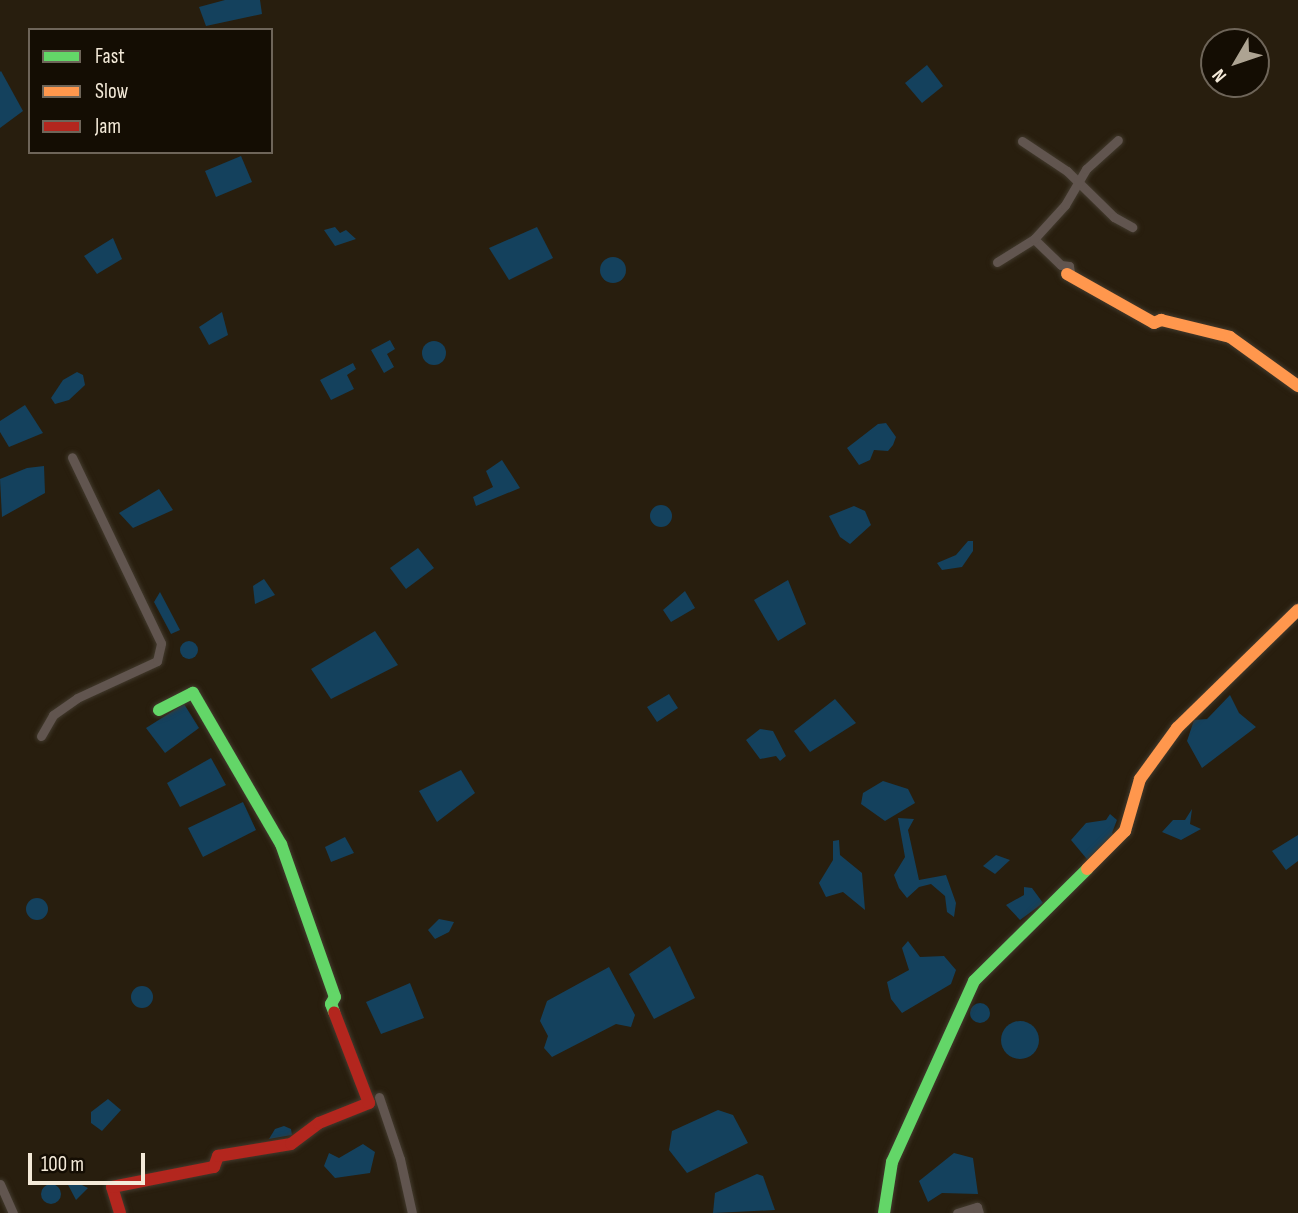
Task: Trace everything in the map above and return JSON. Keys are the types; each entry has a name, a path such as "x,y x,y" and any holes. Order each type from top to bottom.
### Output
{"street":[{"path":"997,262 1034,239 1077,186 1086,169 1118,140"},
{"path":"1022,141 1067,170 1077,186 1132,227"},
{"path":"1034,239 1061,265 1069,266 1068,273 1154,323 1161,320 1230,337 1298,386"},
{"path":"41,736 53,715 77,698 157,661 160,643 72,457"},
{"path":"884,1213 892,1162 974,981 1125,831 1140,779 1177,728 1298,610"},
{"path":"120,1213 112,1187 214,1167 218,1156 291,1144 319,1123 369,1103 331,1004 335,997 281,844 193,693 159,710"},
{"path":"379,1097 400,1159 412,1213"},
{"path":"0,1184 13,1213"},
{"path":"957,1213 977,1207 979,1213"}],"water":[{"path":"225,0 260,0 262,14 206,26 199,7"},
{"path":"927,65 943,86 922,103 905,83"},
{"path":"0,72 23,111 0,128"},
{"path":"241,156 252,182 216,197 205,171"},
{"path":"335,227 340,233 346,230 356,239 335,246 324,230"},
{"path":"537,227 553,258 509,280 489,248"},
{"path":"113,238 122,259 97,274 84,256"},
{"path":"613,257 622,261 626,270 622,279 613,283 604,279 600,270 604,261"},
{"path":"222,312 228,335 209,345 199,327"},
{"path":"390,340 395,349 387,354 394,367 384,373 371,350"},
{"path":"434,341 443,344 446,353 443,362 434,365 425,362 422,353 425,344"},
{"path":"353,363 356,369 347,375 354,389 331,400 320,380"},
{"path":"77,372 83,375 85,385 69,400 55,404 51,398 63,380"},
{"path":"25,405 43,433 9,447 0,432 0,421"},
{"path":"886,423 896,437 893,445 888,451 874,450 870,460 859,465 847,448 878,424"},
{"path":"502,460 520,488 476,506 473,497 493,487 486,471"},
{"path":"44,466 45,493 2,517 0,479 27,468"},
{"path":"159,489 173,510 133,528 119,513"},
{"path":"661,505 671,512 672,516 665,526 661,527 651,520 650,516 657,506"},
{"path":"854,506 865,511 871,525 850,544 840,537 829,516"},
{"path":"968,541 973,541 973,551 962,567 942,570 937,563 956,555"},
{"path":"418,548 434,568 406,589 390,568"},
{"path":"264,579 275,595 255,604 253,586"},
{"path":"788,580 806,624 778,641 754,600"},
{"path":"685,591 695,608 671,622 663,610"},
{"path":"160,592 180,630 171,634 154,602"},
{"path":"375,631 398,665 331,699 311,669"},
{"path":"189,641 195,644 198,650 195,656 189,659 183,656 180,650 183,644"},
{"path":"669,694 678,708 657,722 647,707"},
{"path":"1230,695 1239,713 1256,727 1202,768 1187,741 1194,720 1207,719"},
{"path":"835,699 856,723 810,752 794,731"},
{"path":"184,704 199,728 165,753 146,728"},
{"path":"760,729 773,731 786,756 780,761 776,756 760,759 746,740"},
{"path":"211,758 226,785 180,807 167,783"},
{"path":"461,770 475,793 437,822 419,791"},
{"path":"883,781 908,789 915,803 885,821 861,804 863,793"},
{"path":"243,802 256,830 203,857 188,828"},
{"path":"1192,809 1190,824 1201,829 1181,840 1162,832 1173,820 1185,820"},
{"path":"1110,814 1117,820 1112,833 1118,838 1091,864 1071,840 1086,823 1106,820"},
{"path":"898,818 914,819 908,830 919,880 946,875 956,903 954,917 947,912 945,896 931,884 919,887 907,898 899,888 894,875 905,857"},
{"path":"1298,835 1298,861 1286,870 1272,851"},
{"path":"345,837 354,853 331,862 325,847"},
{"path":"839,840 840,855 862,873 865,910 843,892 826,897 819,883 833,860 833,841"},
{"path":"996,855 1010,860 995,874 983,866"},
{"path":"1024,887 1032,888 1043,903 1020,920 1006,905 1024,895"},
{"path":"37,898 45,901 48,909 45,917 37,920 29,917 26,909 29,901"},
{"path":"439,919 454,922 449,932 435,939 428,930"},
{"path":"908,941 920,957 944,956 956,970 951,984 902,1013 891,999 887,982 909,970 902,948"},
{"path":"670,946 695,998 654,1019 629,974"},
{"path":"609,967 635,1015 631,1027 616,1024 552,1057 544,1048 548,1036 540,1021 547,1001"},
{"path":"410,983 424,1018 381,1034 366,1002"},
{"path":"138,986 146,986 153,993 153,1001 146,1008 138,1008 131,1001 131,993"},
{"path":"980,1003 987,1006 990,1013 987,1020 980,1023 973,1020 970,1013 973,1006"},
{"path":"1020,1021 1033,1027 1039,1040 1033,1053 1020,1059 1007,1053 1001,1040 1007,1027"},
{"path":"108,1099 121,1110 102,1131 91,1123 91,1112"},
{"path":"718,1110 733,1115 748,1143 687,1173 669,1150 672,1131"},
{"path":"284,1126 291,1129 292,1135 269,1139 275,1129"},
{"path":"363,1144 375,1152 370,1173 335,1178 324,1166 329,1153 339,1158"},
{"path":"954,1153 973,1158 978,1194 942,1193 928,1202 919,1181"},
{"path":"757,1174 763,1176 775,1210 713,1213 715,1193"},
{"path":"66,1181 74,1181 88,1188 76,1200"},
{"path":"51,1184 58,1187 61,1194 58,1201 51,1204 44,1201 41,1194 44,1187"}],"traffic: fast":[{"path":"159,710 193,693 281,844 335,997 331,1004 334,1012"},
{"path":"884,1213 892,1162 974,981 1087,869"}],"traffic: slow":[{"path":"1067,274 1154,323 1161,320 1230,337 1298,386"},
{"path":"1087,869 1125,831 1140,779 1177,728 1298,610"}],"traffic: jam":[{"path":"120,1213 112,1187 214,1167 218,1156 291,1144 319,1123 369,1103 334,1012"}]}
